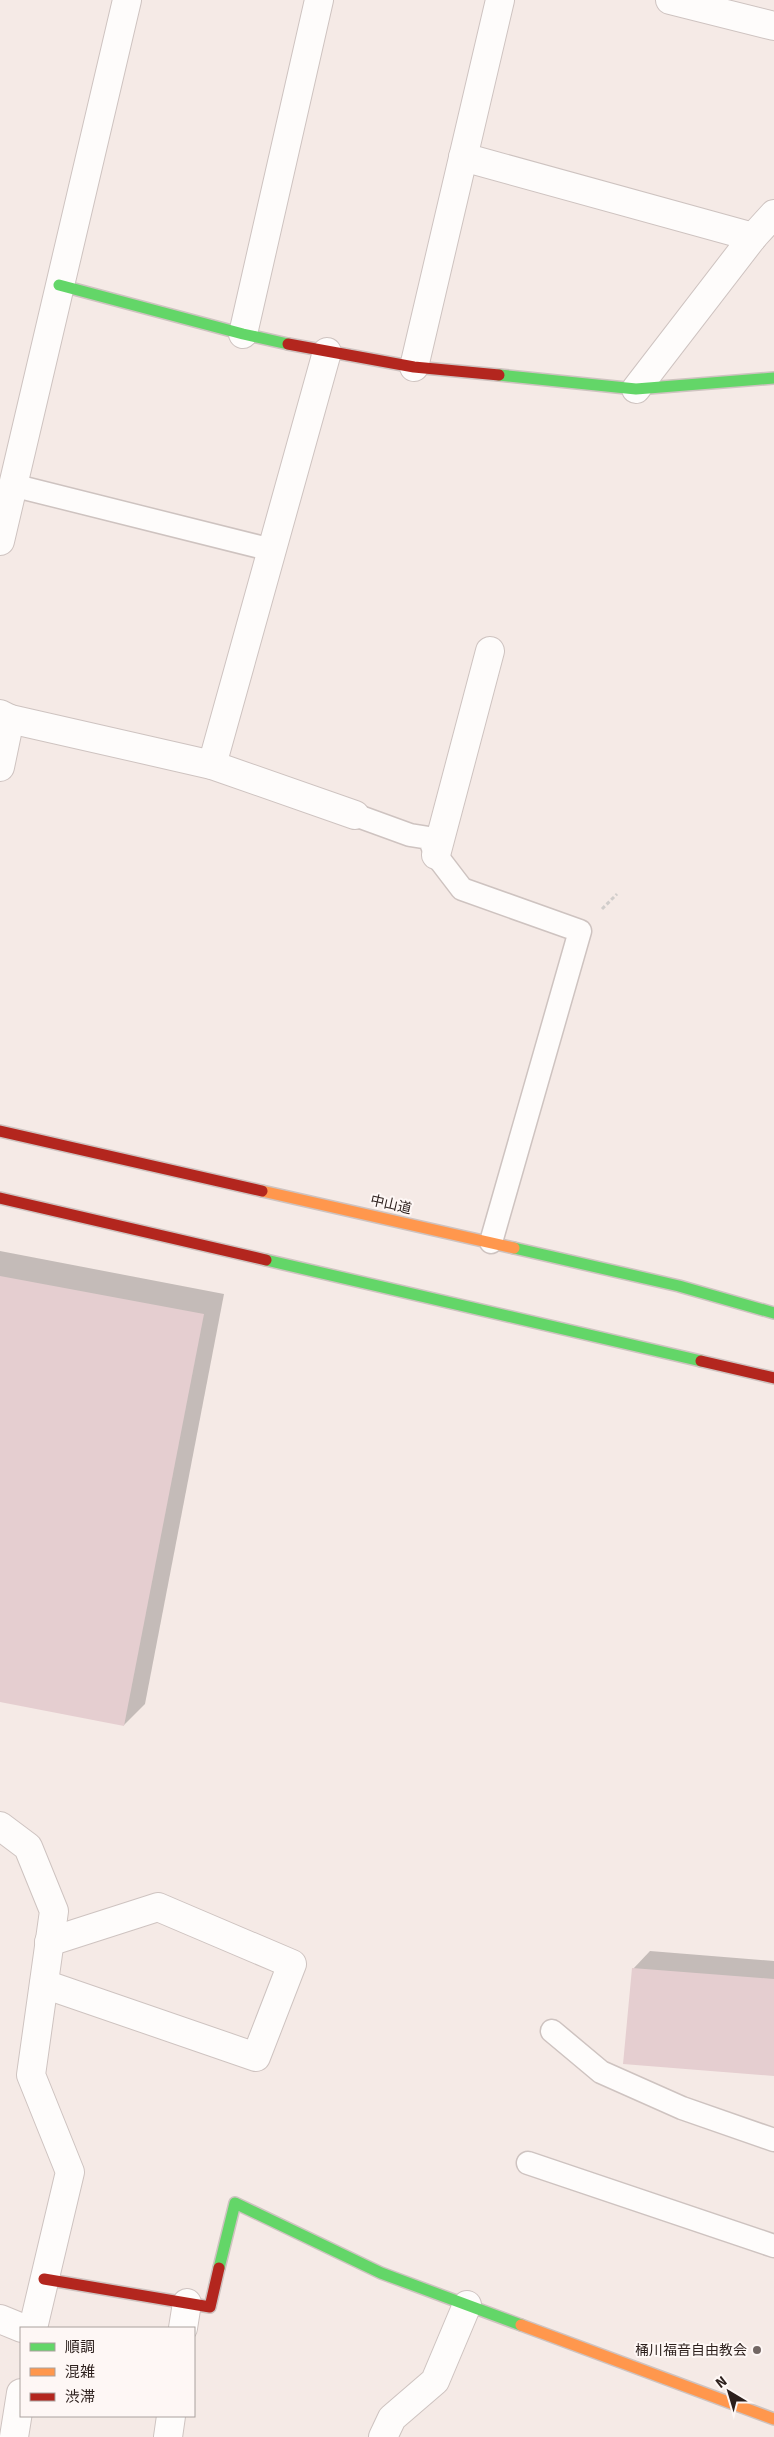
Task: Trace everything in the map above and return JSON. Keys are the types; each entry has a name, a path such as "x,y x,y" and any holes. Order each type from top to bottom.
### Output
{"main road":[{"path":"59,285 243,334 327,352 414,367 636,389 774,378"},
{"name":"中山道","path":"0,1131 679,1286 774,1313"},
{"path":"0,1198 774,1378"},
{"path":"44,2279 185,2316 210,2307 235,2203 381,2273 774,2419"}],"street":[{"path":"0,541 127,0"},
{"path":"243,334 319,0"},
{"path":"414,367 500,0"},
{"path":"670,0 774,26"},
{"path":"463,157 753,237"},
{"path":"636,389 753,237 774,214"},
{"path":"212,765 327,352"},
{"path":"436,855 490,651"},
{"path":"0,767 5,717 212,765 355,815"},
{"path":"0,1826 28,1847 54,1911 31,2075 70,2172 33,2327"},
{"path":"44,1984 256,2057 292,1964 158,1907 49,1942"},
{"path":"382,2437 392,2418 435,2381 467,2305"},
{"path":"0,2319 20,2327"},
{"path":"14,2437 20,2400"},
{"path":"168,2437 171,2417"}],"lane":[{"path":"12,485 272,550"},
{"path":"355,815 410,835 429,838 436,855 462,889 580,931 491,1242"},
{"path":"552,2031 600,2072 682,2108 774,2140"},
{"path":"528,2163 774,2246"}],"building":[{"path":"0,1276 204,1314 124,1726 0,1702"},
{"path":"632,1968 774,1979 774,2076 623,2064"}],"traffic: fast":[{"path":"59,285 243,334 288,344"},
{"path":"499,375 636,389 774,378"},
{"path":"514,1248 679,1286 774,1313"},
{"path":"266,1260 701,1361"},
{"path":"219,2268 235,2203 381,2273 521,2325"}],"traffic: slow":[{"path":"262,1191 514,1248"},
{"path":"521,2325 774,2419"}],"traffic: jam":[{"path":"288,344 414,367 499,375"},
{"path":"0,1131 262,1191"},
{"path":"0,1198 266,1260"},
{"path":"701,1361 774,1378"},
{"path":"44,2279 210,2307 219,2268"}],"place":[{"name":"桶川福音自由教会","path":"757,2350"}]}
